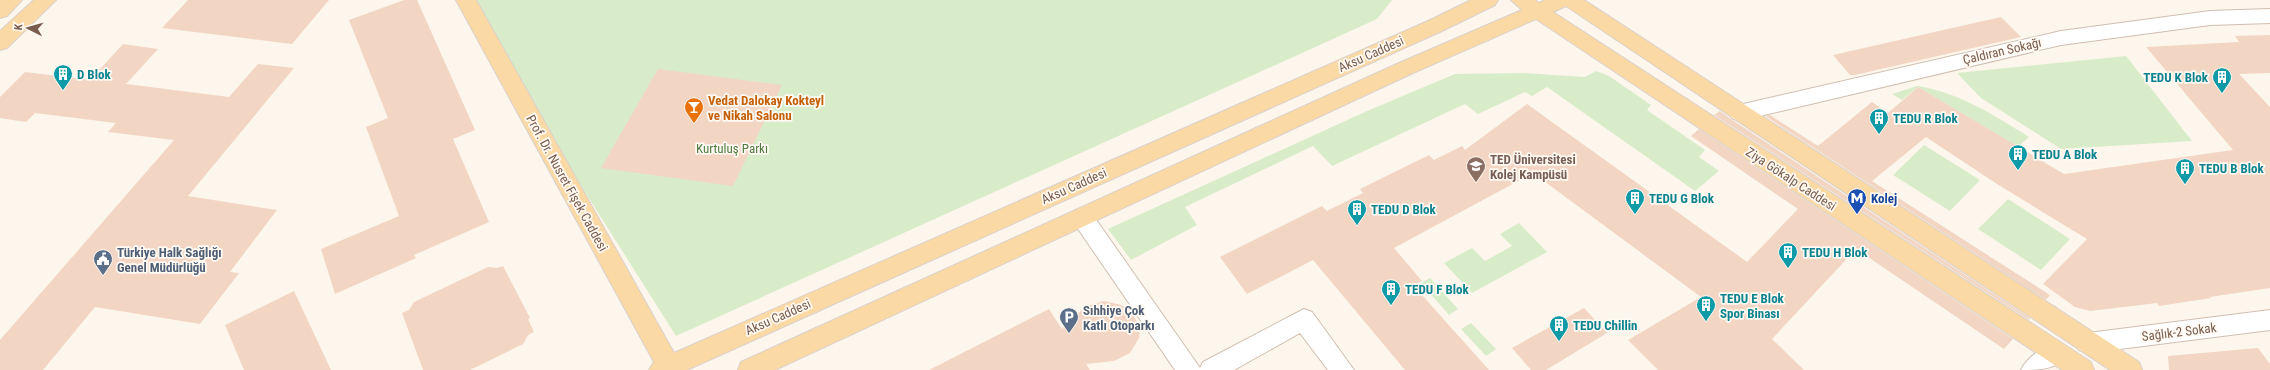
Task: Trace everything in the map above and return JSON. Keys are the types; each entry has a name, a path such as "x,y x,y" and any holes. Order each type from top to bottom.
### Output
{"main road":[{"path":"0,11 12,0"},
{"path":"0,43 46,0"},
{"name":"Prof. Dr. Nusret Fişek Caddesi","path":"466,0 665,368"},
{"name":"Aksu Caddesi","path":"665,368 1435,26 1488,0"},
{"name":"Aksu Caddesi","path":"750,370 1406,68 1529,6 1563,0"},
{"name":"Ziya Gökalp Caddesi","path":"1570,0 2130,370"},
{"name":"Ziya Gökalp Caddesi","path":"1529,6 2082,370"}],"street":[{"name":"Çaldıran Sokağı","path":"1739,113 2061,38 2210,18 2245,8 2270,16"},
{"path":"1082,217 1189,370"},
{"path":"1212,370 1304,319 1342,370"},
{"name":"Sağlık-2 Sokak","path":"2088,343 2270,320"},
{"path":"2033,370 2056,353"}],"green space":[{"name":"Kurtuluş Parkı","path":"466,0 1392,0 1377,19 676,336 475,18"},
{"path":"2126,56 2192,141 2061,149 1981,98 1957,73"},
{"path":"1596,71 1609,76 1651,105 1647,110 1705,150 1699,157 1719,171 1695,191 1547,87 1532,96 1525,92 1478,114 1465,104 1332,166 1313,146 1185,207 1197,225 1131,260 1108,229 1367,111 1455,74 1524,73 1585,77"},
{"path":"1917,86 1947,93 1961,99 1989,113 2029,137 2018,147 1918,87 1902,100 1892,94"},
{"path":"1924,145 1980,180 1950,211 1893,175"},
{"path":"2008,199 2070,239 2041,270 1978,229"},
{"path":"1519,223 1547,252 1472,293 1444,263 1472,248 1485,261 1512,246 1500,234"},
{"path":"1430,278 1458,309 1449,315 1421,283"},
{"path":"1471,323 1496,349 1486,356 1461,329"}],"building":[{"path":"188,0 329,0 292,44 162,28"},
{"path":"404,0 417,0 475,130 453,139 489,222 414,255 416,258 335,294 321,249 399,216 366,127 388,118 349,20"},
{"path":"2001,17 2021,37 1855,75 1850,75 1833,55"},
{"path":"2270,35 2270,73 2239,74 2270,107 2270,288 2210,297 2211,298 2159,306 2157,303 2090,311 2075,307 2043,284 2087,239 1997,184 1926,137 1872,181 2050,295 2046,300 1765,116 1770,115 1818,146 1872,102 1888,113 1918,87 2064,174 2233,150 2146,47 2239,42 2235,36"},
{"path":"123,44 158,49 126,84 229,97 258,64 294,68 188,196 277,210 230,272 239,273 200,324 95,307 43,370 0,370 0,340 174,140 108,132 116,123 35,113 26,122 0,118 0,97 25,72 90,80"},
{"path":"658,69 782,85 733,186 601,168"},
{"path":"1527,104 1747,262 1798,209 1691,136 1699,129 2013,339 2004,349 1856,249 1772,339 1804,370 1658,370 1628,340 1701,297 1533,173 1394,248 1422,281 1413,285 1489,370 1405,370 1313,260 1247,294 1220,257 1322,206 1327,211 1363,193 1360,189 1429,155 1434,160 1462,146 1465,150"},
{"path":"1720,111 2030,318 2029,320 1714,115"},
{"path":"503,266 530,318 528,319 534,332 528,335 523,344 470,370 423,370 402,313 409,310 414,302 488,267 497,268"},
{"path":"294,291 331,370 244,370 225,325"},
{"name":"Sıhhiye Çok Katlı Otoparkı","path":"1104,301 1121,305 1129,309 1138,323 1140,330 1139,338 1130,353 1114,361 1086,364 1090,370 929,370 1049,309 1062,329 1086,306"},
{"name":"TEDU Chillin","path":"1584,308 1607,333 1546,370 1531,370 1512,348"},
{"path":"2258,348 2270,364 2270,370 2169,370 2168,356"}],"place":[{"name":"D Blok","path":"63,91"},
{"name":"TEDU K Blok","path":"2222,94"},
{"name":"Vedat Dalokay Kokteyl ve Nikah Salonu","path":"694,124"},
{"name":"TEDU R Blok","path":"1879,135"},
{"name":"TEDU A Blok","path":"2018,171"},
{"name":"TED Üniversitesi Kolej Kampüsü","path":"1476,183"},
{"name":"TEDU B Blok","path":"2185,185"},
{"name":"TEDU G Blok","path":"1635,215"},
{"name":"Kolej","path":"1857,215"},
{"name":"TEDU D Blok","path":"1357,226"},
{"name":"TEDU H Blok","path":"1788,269"},
{"name":"Türkiye Halk Sağlığı Genel Müdürlüğü","path":"103,276"},
{"name":"TEDU F Blok","path":"1391,306"},
{"name":"TEDU E Blok Spor Binası","path":"1706,322"},
{"name":"Sıhhiye Çok Katlı Otoparkı","path":"1069,334"},
{"name":"TEDU Chillin","path":"1559,342"}]}
